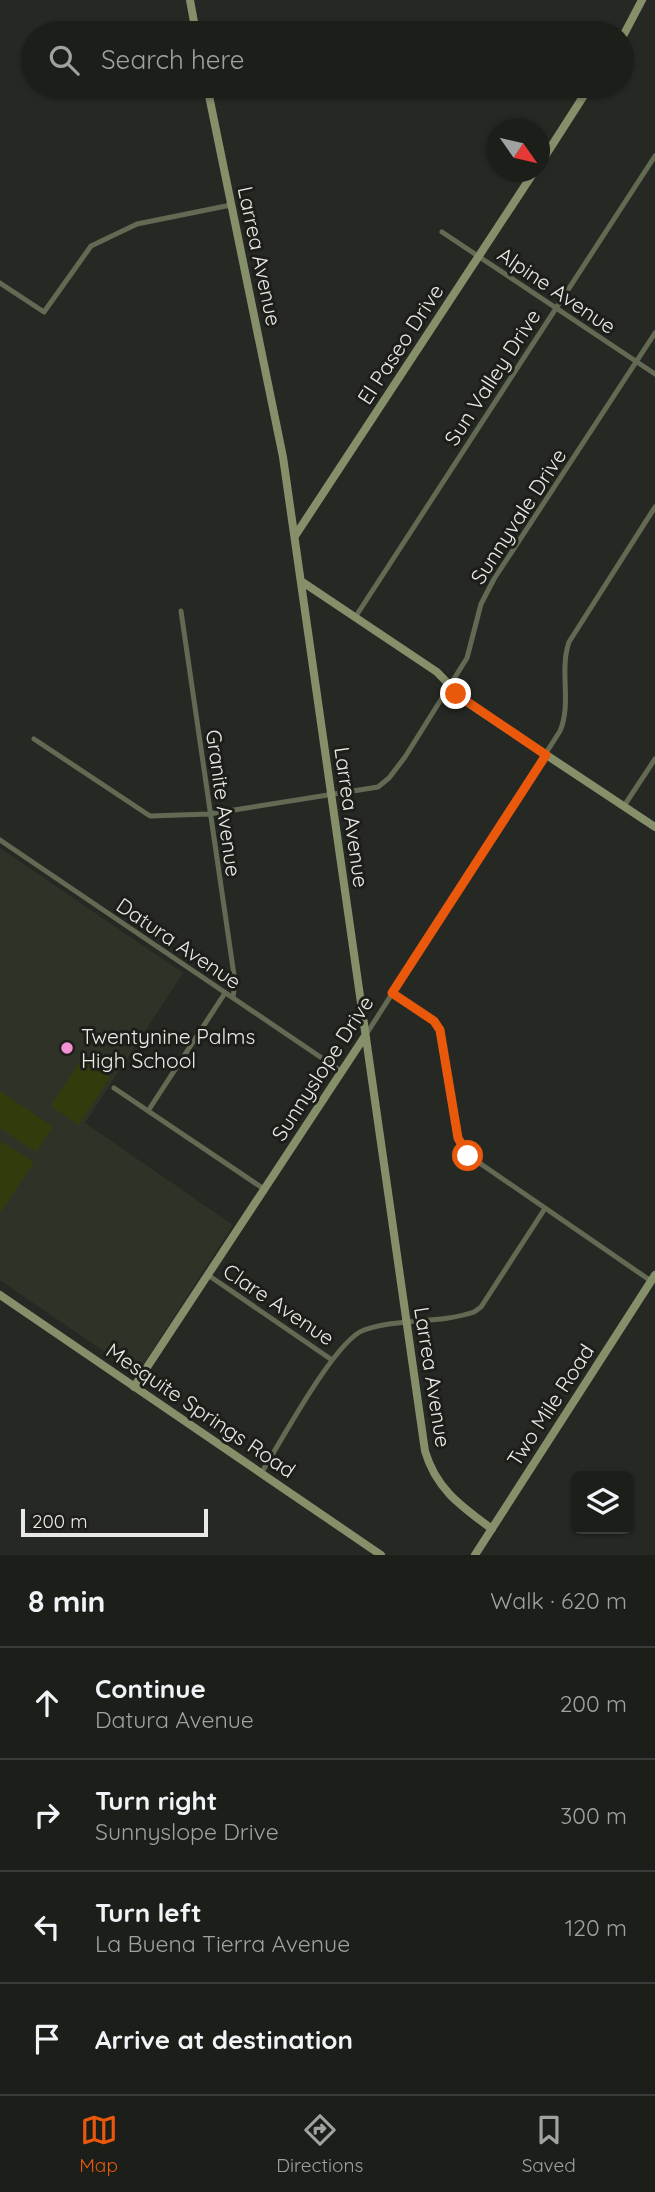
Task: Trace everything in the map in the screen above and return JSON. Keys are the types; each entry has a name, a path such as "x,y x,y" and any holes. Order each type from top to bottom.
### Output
{"street":[{"path":"190,0 194,21"},
{"path":"631,21 642,0"},
{"name":"Larrea Avenue","path":"209,98 272,400 295,536 406,1324 429,1466 442,1489 462,1508 492,1529"},
{"path":"550,148 582,98"},
{"name":"Sun Valley Drive","path":"356,616 655,156"},
{"name":"El Paseo Drive","path":"295,536 527,182"},
{"path":"0,283 44,312 91,246 137,224 231,205"},
{"name":"Alpine Avenue","path":"442,232 655,374"},
{"name":"Sunnyvale Drive","path":"34,739 150,816 209,814 378,787 389,778 467,658 481,604 494,579 655,333"},
{"name":"Sunnyslope Drive","path":"134,1387 546,755 563,724 564,662 569,642 655,507"},
{"path":"301,581 437,672 465,701 655,827"},
{"name":"Granite Avenue","path":"181,611 235,982 233,998"},
{"path":"624,806 655,759"},
{"name":"Datura Avenue","path":"0,840 341,1071"},
{"path":"148,1111 225,993"},
{"path":"392,993 434,1021 440,1030 462,1149 475,1162 544,1210 653,1278"},
{"path":"114,1088 264,1189"},
{"path":"262,1472 332,1360 356,1334 372,1328 465,1315 481,1307 544,1210"},
{"name":"Clare Avenue","path":"208,1275 332,1360"},
{"name":"Two Mile Road","path":"475,1555 653,1278"},
{"name":"Mesquite Springs Road","path":"0,1295 381,1555"}],"shaded area":[{"name":"Twentynine Palms High School","path":"0,848 183,973 85,1123 233,1225 137,1374 0,1280"}],"green space":[{"path":"82,1059 110,1077 79,1125 51,1106"},
{"path":"0,1091 53,1127 36,1152 0,1128"},
{"path":"0,1141 34,1162 0,1213"}],"place":[{"name":"Twentynine Palms High School","path":"67,1048"}],"route":[{"path":"456,694 546,755 392,993 434,1021 440,1030 444,1041 458,1138 468,1156"}]}
